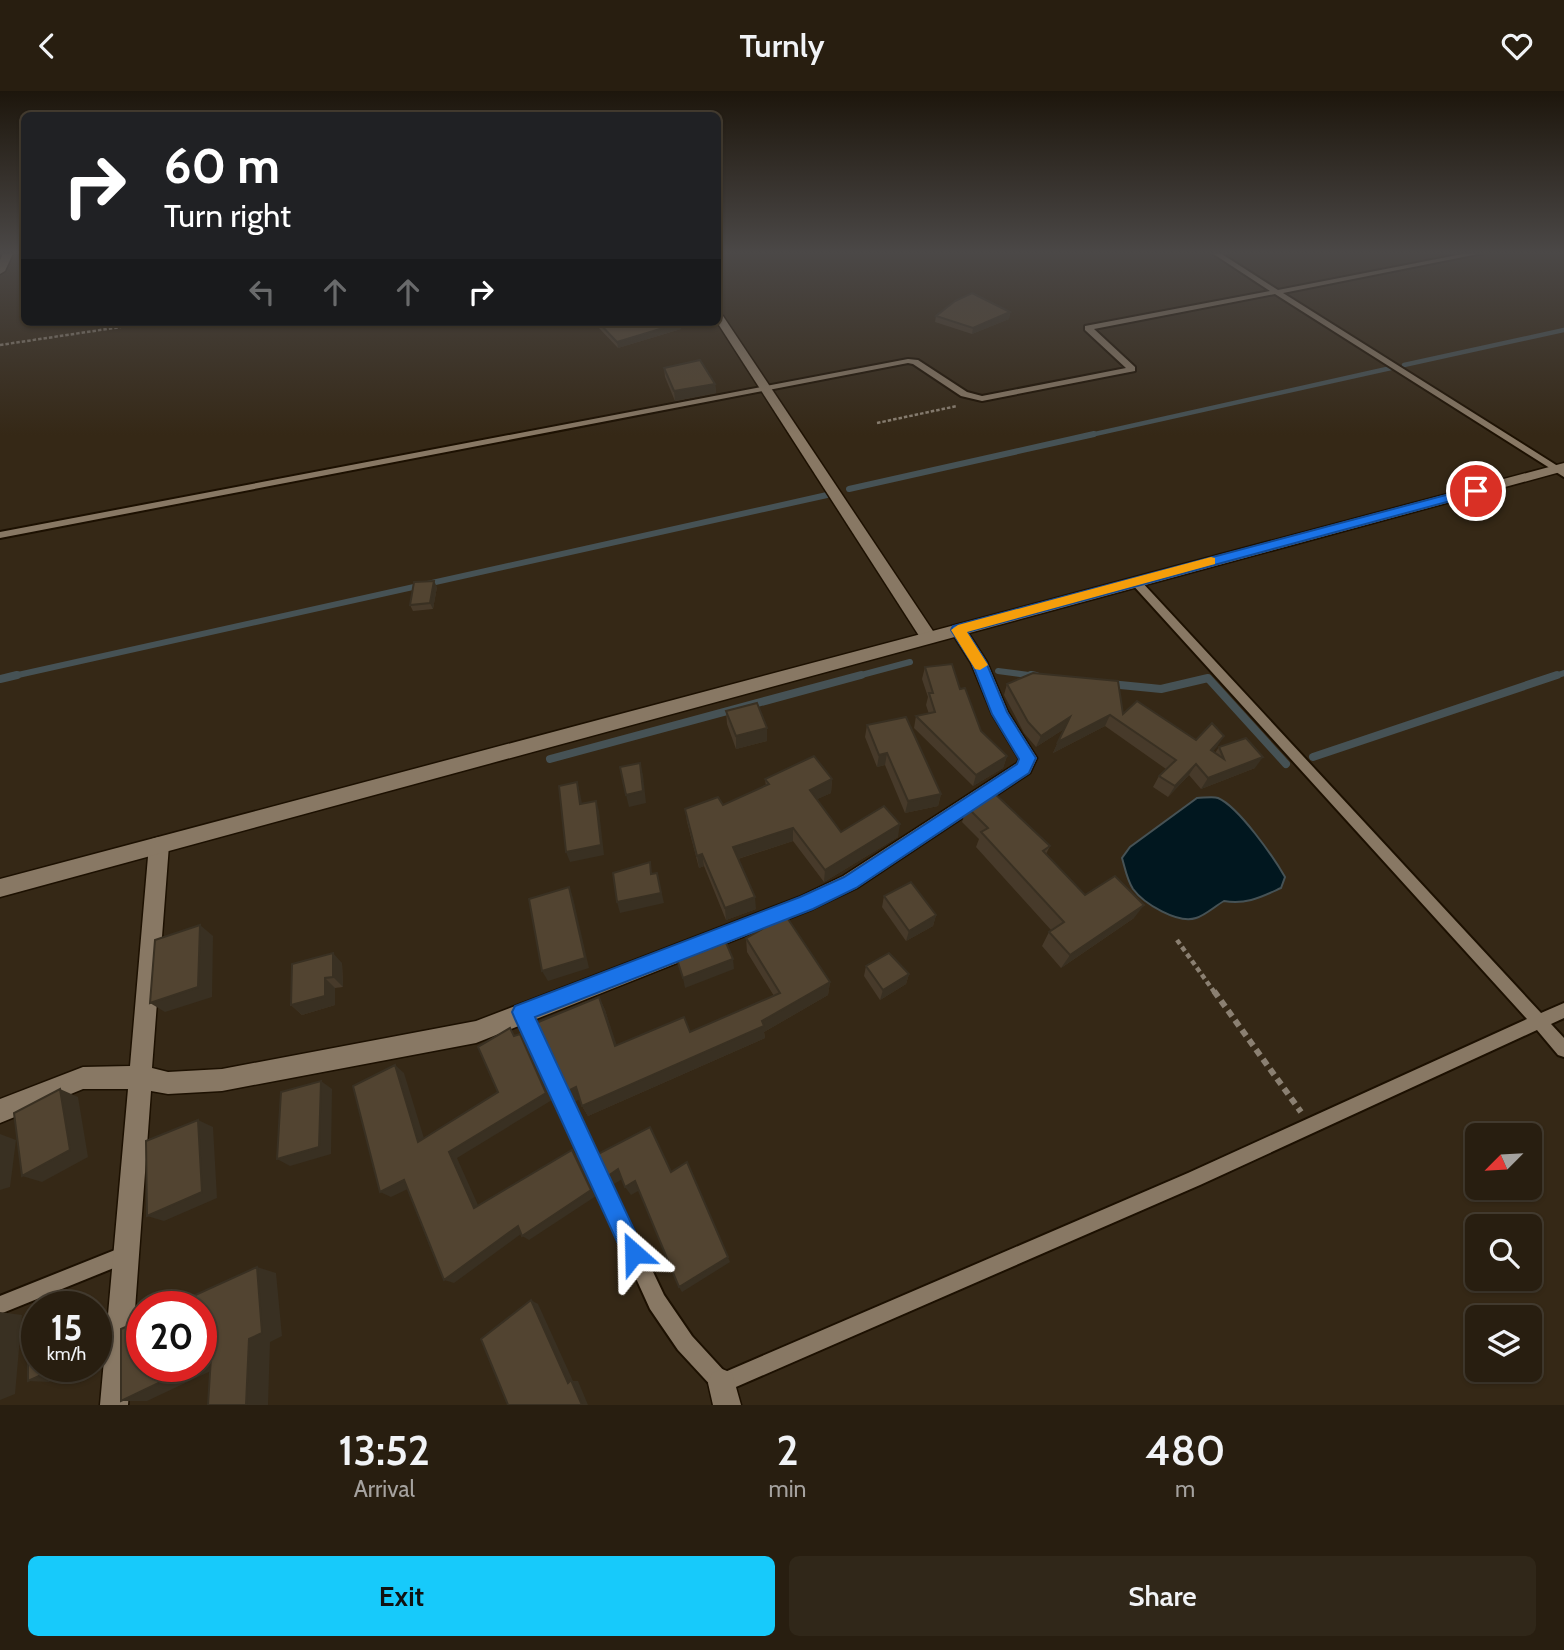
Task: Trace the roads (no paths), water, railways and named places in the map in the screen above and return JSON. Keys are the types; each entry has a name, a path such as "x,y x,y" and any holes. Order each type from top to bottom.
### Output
{"street":[{"path":"721,320 929,638"},
{"path":"0,888 1135,581 1562,470"},
{"path":"0,1111 83,1078 141,1077 168,1083 244,1077 476,1032 806,903 850,882 1024,768 1028,758 1000,714 979,662 958,630"},
{"path":"114,1405 159,845"}],"lane":[{"path":"0,535 908,361 915,362 964,394 989,398 1132,369 1088,328 1170,312"},
{"path":"1310,312 1562,470"},
{"path":"1135,581 1564,1049"},
{"path":"522,1012 657,1302 724,1394 1564,1010"},
{"path":"0,1305 125,1255"}],"water":[{"path":"1197,798 1218,798 1236,811 1265,846 1285,877 1281,888 1246,901 1224,901 1203,915 1189,919 1162,911 1138,895 1129,882 1122,858 1130,847"}],"waterway":[{"path":"1404,365 1564,330"},
{"path":"1086,436 1391,368"},
{"path":"849,489 1094,434"},
{"path":"9,677 827,495"},
{"path":"854,677 910,662"},
{"path":"998,671 1036,676 1031,675"},
{"path":"1552,677 1564,673"},
{"path":"0,679 17,675"},
{"path":"550,759 861,675"},
{"path":"1313,757 1557,675"},
{"path":"1110,684 1161,689 1208,678 1286,764"}]}
